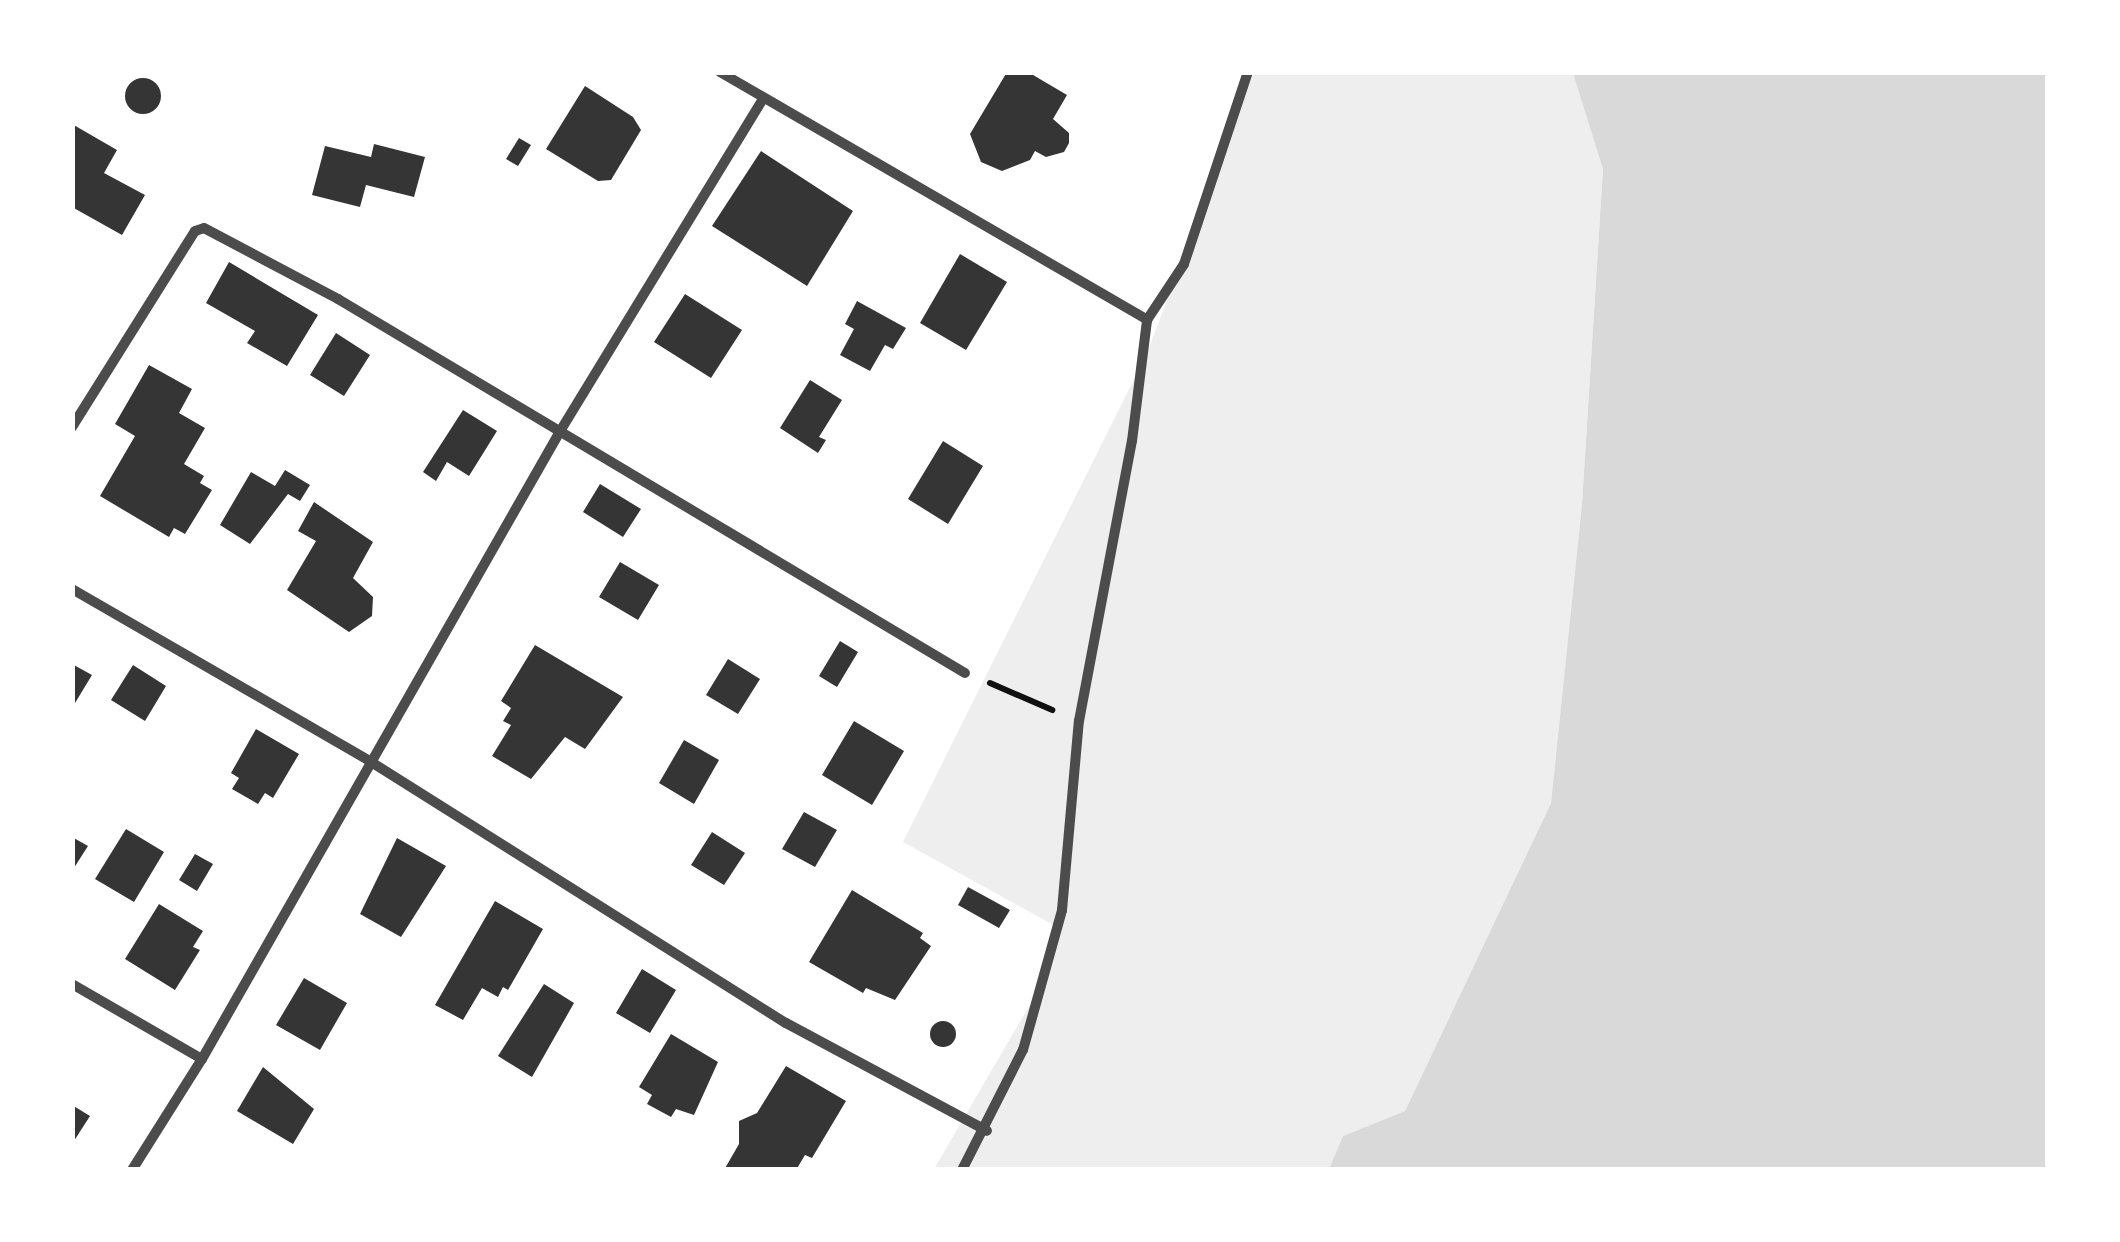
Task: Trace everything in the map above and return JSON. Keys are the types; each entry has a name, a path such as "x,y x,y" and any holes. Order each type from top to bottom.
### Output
{"street":[{"path":"720,72 1148,320"},
{"path":"962,1170 987,1131 1023,1050 1062,910 1079,721 1132,440 1148,320 1184,264 1248,72"},
{"path":"132,1170 202,1058 368,760 559,433 763,99"},
{"path":"72,427 194,231 204,228 338,298 966,673"},
{"path":"72,589 368,760 786,1023 987,1131"},
{"path":"72,984 202,1058"}],"path":[{"path":"966,673 1079,721"}],"shaded area":[{"path":"1253,73 1573,73 1577,78 1603,169 1582,504 1551,803 1405,1111 1343,1136 1329,1169 934,1169 1049,972 1057,927 903,842 1147,353"},
{"path":"1573,73 2047,73 2047,1169 1329,1169 1343,1136 1405,1111 1551,803 1582,504 1603,169"}],"building":[{"path":"1007,72 1028,72 1067,95 1053,119 1069,133 1069,143 1064,152 1046,157 1035,151 1030,160 1002,171 981,162 970,134"},
{"path":"143,78 156,83 161,96 156,109 143,114 130,109 125,96 130,83"},
{"path":"585,86 633,117 641,130 611,180 598,181 546,149"},
{"path":"72,124 117,150 104,173 145,195 122,235 72,207"},
{"path":"519,138 531,145 518,166 506,159"},
{"path":"374,144 425,157 414,197 366,185 360,207 312,195 325,146 371,157"},
{"path":"761,151 853,211 807,286 712,226"},
{"path":"960,254 1007,282 966,350 920,323"},
{"path":"229,262 318,315 287,366 247,343 255,331 206,303"},
{"path":"685,294 742,330 711,378 654,342"},
{"path":"857,301 906,328 893,349 885,345 870,371 840,355 854,329 845,324"},
{"path":"336,333 370,355 344,396 310,375"},
{"path":"149,365 192,389 179,413 205,428 184,464 204,476 200,483 212,490 185,534 174,528 169,537 100,496 135,436 115,424"},
{"path":"810,380 842,400 819,437 826,440 818,453 780,428"},
{"path":"463,410 497,431 469,476 447,462 436,481 423,472"},
{"path":"943,441 983,466 948,524 908,499"},
{"path":"285,470 310,485 300,501 288,494 250,544 220,525 251,472 275,486"},
{"path":"600,484 641,509 623,537 583,512"},
{"path":"314,502 373,542 353,578 373,597 372,616 349,632 287,590 316,541 298,531"},
{"path":"620,562 659,585 638,620 599,597"},
{"path":"840,641 858,652 837,687 819,676"},
{"path":"535,645 623,697 585,749 565,737 531,779 492,756 511,725 503,721 511,708 501,701"},
{"path":"728,659 760,679 738,714 706,695"},
{"path":"72,664 92,675 72,708"},
{"path":"133,665 166,686 145,721 111,700"},
{"path":"854,721 904,751 872,805 822,775"},
{"path":"256,729 299,754 273,798 265,793 258,804 232,789 239,778 231,773"},
{"path":"684,740 719,760 694,804 659,783"},
{"path":"804,812 837,830 815,867 782,849"},
{"path":"126,829 164,852 134,902 95,879"},
{"path":"712,832 745,853 724,885 691,865"},
{"path":"72,837 88,846 72,871"},
{"path":"397,838 446,866 401,937 360,914"},
{"path":"195,854 213,864 197,891 179,880"},
{"path":"968,887 1010,910 999,928 958,905"},
{"path":"852,890 923,933 920,938 931,946 895,1000 866,988 863,993 809,962"},
{"path":"495,901 543,929 508,990 503,987 498,997 482,988 463,1020 435,1005"},
{"path":"159,904 203,931 193,947 200,950 175,990 125,959"},
{"path":"642,969 676,990 650,1033 616,1013"},
{"path":"304,978 347,1003 320,1050 276,1025"},
{"path":"544,984 574,1003 532,1077 498,1056"},
{"path":"943,1021 952,1025 956,1034 952,1043 943,1047 934,1043 930,1034 934,1025"},
{"path":"671,1034 718,1062 694,1115 676,1109 671,1117 647,1104 652,1095 639,1087"},
{"path":"786,1066 846,1101 812,1158 805,1155 796,1170 724,1170 739,1144 739,1121 757,1113"},
{"path":"263,1067 314,1109 293,1144 237,1111"},
{"path":"72,1105 90,1116 72,1144"}]}
